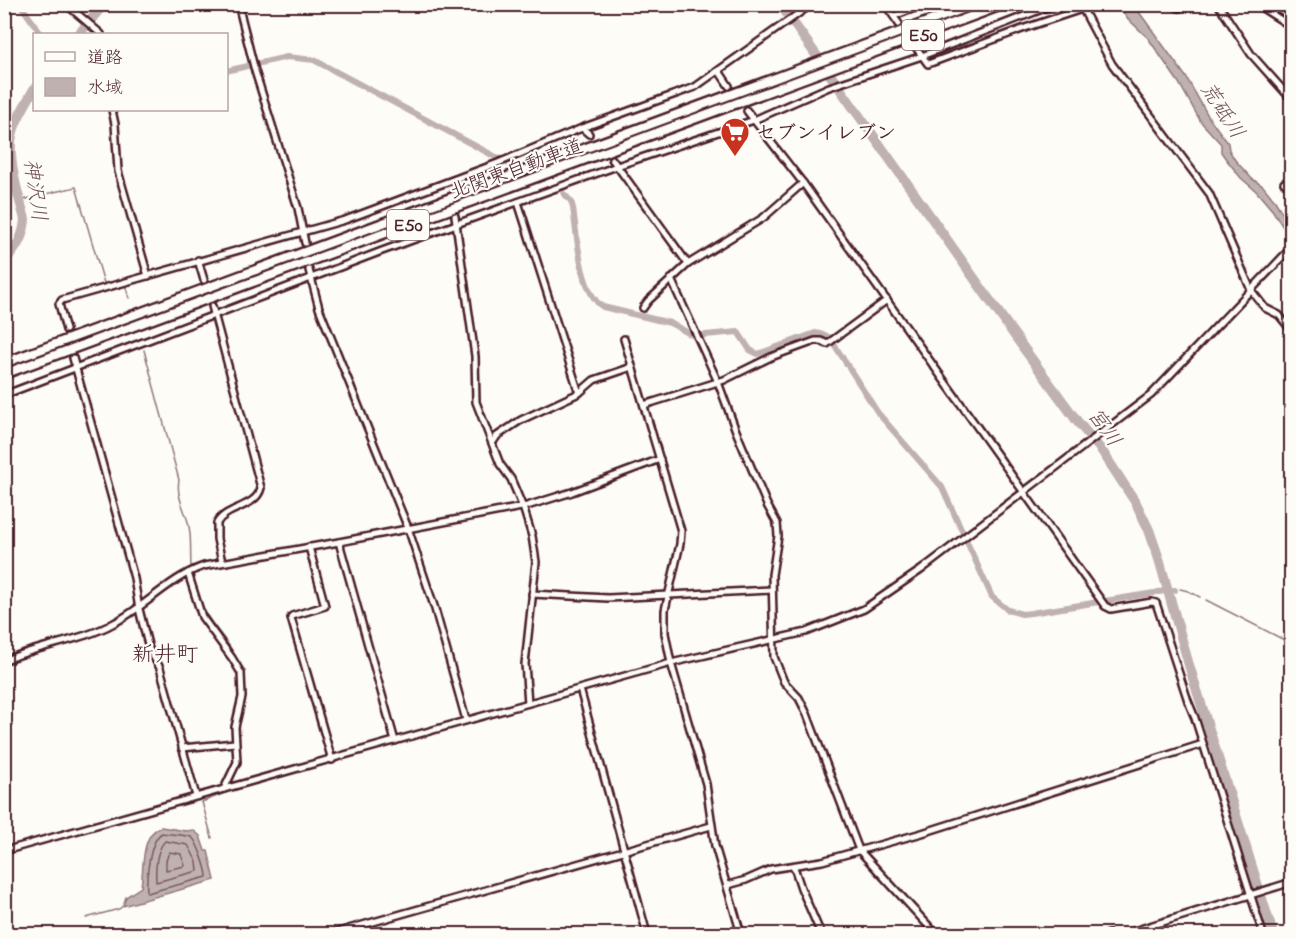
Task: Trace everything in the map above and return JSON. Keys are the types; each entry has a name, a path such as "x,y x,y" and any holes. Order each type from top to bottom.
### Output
{"highway":[{"name":"北関東自動車道","path":"4,363 976,4"},
{"name":"北関東自動車道","path":"4,374 1005,4"}],"street":[{"path":"66,4 100,33"},
{"path":"238,4 254,68 298,208 305,243"},
{"path":"66,330 60,301 345,219 695,87 812,4"},
{"path":"885,4 898,24"},
{"path":"894,16 925,4"},
{"path":"4,395 213,314 457,224 617,166 754,120 847,80 922,56 1055,4"},
{"path":"1170,4 1179,9 1187,4"},
{"path":"1218,4 1251,54 1292,100"},
{"path":"1256,4 1292,27"},
{"path":"915,46 928,64 1082,7 1112,64 1209,193 1251,290 1265,308 1279,315 1292,331"},
{"path":"718,72 729,86"},
{"path":"112,111 118,171 148,276"},
{"path":"747,111 803,183 1105,606 1111,609 1156,603 1252,894 1263,934"},
{"path":"582,128 589,134"},
{"path":"612,159 688,264"},
{"path":"1284,183 1292,178"},
{"path":"450,181 451,189"},
{"path":"643,308 688,264 763,218 803,183"},
{"path":"518,202 579,393"},
{"path":"455,216 474,356 475,397 500,465 511,479 522,506 536,555 525,664 528,704"},
{"path":"4,851 671,663 806,632 864,609 887,595 1159,388 1292,247"},
{"path":"198,260 204,280"},
{"path":"309,270 319,308 408,528 435,609 466,720"},
{"path":"671,279 718,382 736,431 767,505 777,523 778,536 772,590 774,657 779,672 807,714 859,850 933,932 926,934"},
{"path":"644,405 718,382 782,353 818,340 827,344 887,300"},
{"path":"212,306 261,488 254,500 225,514 217,523 217,539 222,562"},
{"path":"624,339 681,531 668,594 664,627 671,663 706,784 715,846 741,934"},
{"path":"73,358 134,578 149,650 159,668 196,796"},
{"path":"493,442 497,436 521,420 579,393 594,380 632,367"},
{"path":"4,661 104,628 139,609 188,573 200,567 309,548 548,500 660,459"},
{"path":"339,542 395,741"},
{"path":"309,548 325,606 291,618 332,760"},
{"path":"188,573 202,617 241,673 242,697 235,727 237,762 224,789"},
{"path":"532,594 608,598 772,590"},
{"path":"580,689 647,934"},
{"path":"182,748 235,742"},
{"path":"728,885 771,869 794,867 922,833 1203,744"},
{"path":"331,934 711,826"},
{"path":"794,867 821,934"},
{"path":"1124,934 1292,882"}],"water":[{"path":"1117,5 1134,5 1186,77 1210,119 1228,143 1235,160 1252,179 1263,186 1275,201 1291,227 1291,240 1273,211 1241,178 1221,152 1221,144 1201,122 1179,83 1148,38"},
{"path":"161,827 193,830 200,836 205,851 208,851 215,880 123,906 126,897 141,887 146,844 154,831"}],"waterway":[{"path":"20,4 40,33"},
{"name":"神沢川","path":"80,33 104,4"},
{"name":"宮川","path":"780,4 1025,350 1102,451 1136,503 1159,559 1189,665 1273,934"},
{"path":"228,71 287,57 314,60 511,165"},
{"name":"神沢川","path":"4,261 13,252 23,231 25,219 16,188 11,145 16,123 33,91"},
{"path":"41,195 76,187 104,283 124,280"},
{"path":"564,194 571,201 573,208 584,277 595,300 603,307 670,323 694,336 738,332 750,350 758,354 815,333 830,338 878,413 942,487 992,597 1008,610 1022,614 1031,613 1154,593"},
{"path":"20,201 30,198"},
{"path":"125,284 129,298"},
{"path":"144,350 179,480 179,496 190,533 191,566"},
{"path":"1180,589 1200,597"},
{"name":"宮川","path":"1158,592 1175,590"},
{"path":"200,599 208,618 231,649 240,668"},
{"path":"1206,600 1292,644"},
{"path":"244,681 244,691"},
{"path":"231,780 237,767"},
{"path":"212,838 202,802 225,793"},
{"path":"86,918 119,909 124,905"}],"tunnel":[{"path":"589,134 612,159"},
{"path":"451,189 455,216"}],"place":[{"name":"セブンイレブン","path":"735,158"}],"district":[{"name":"新井町","path":"165,653"}],"water label":[{"name":"荒砥川","path":"1223,110"}]}
